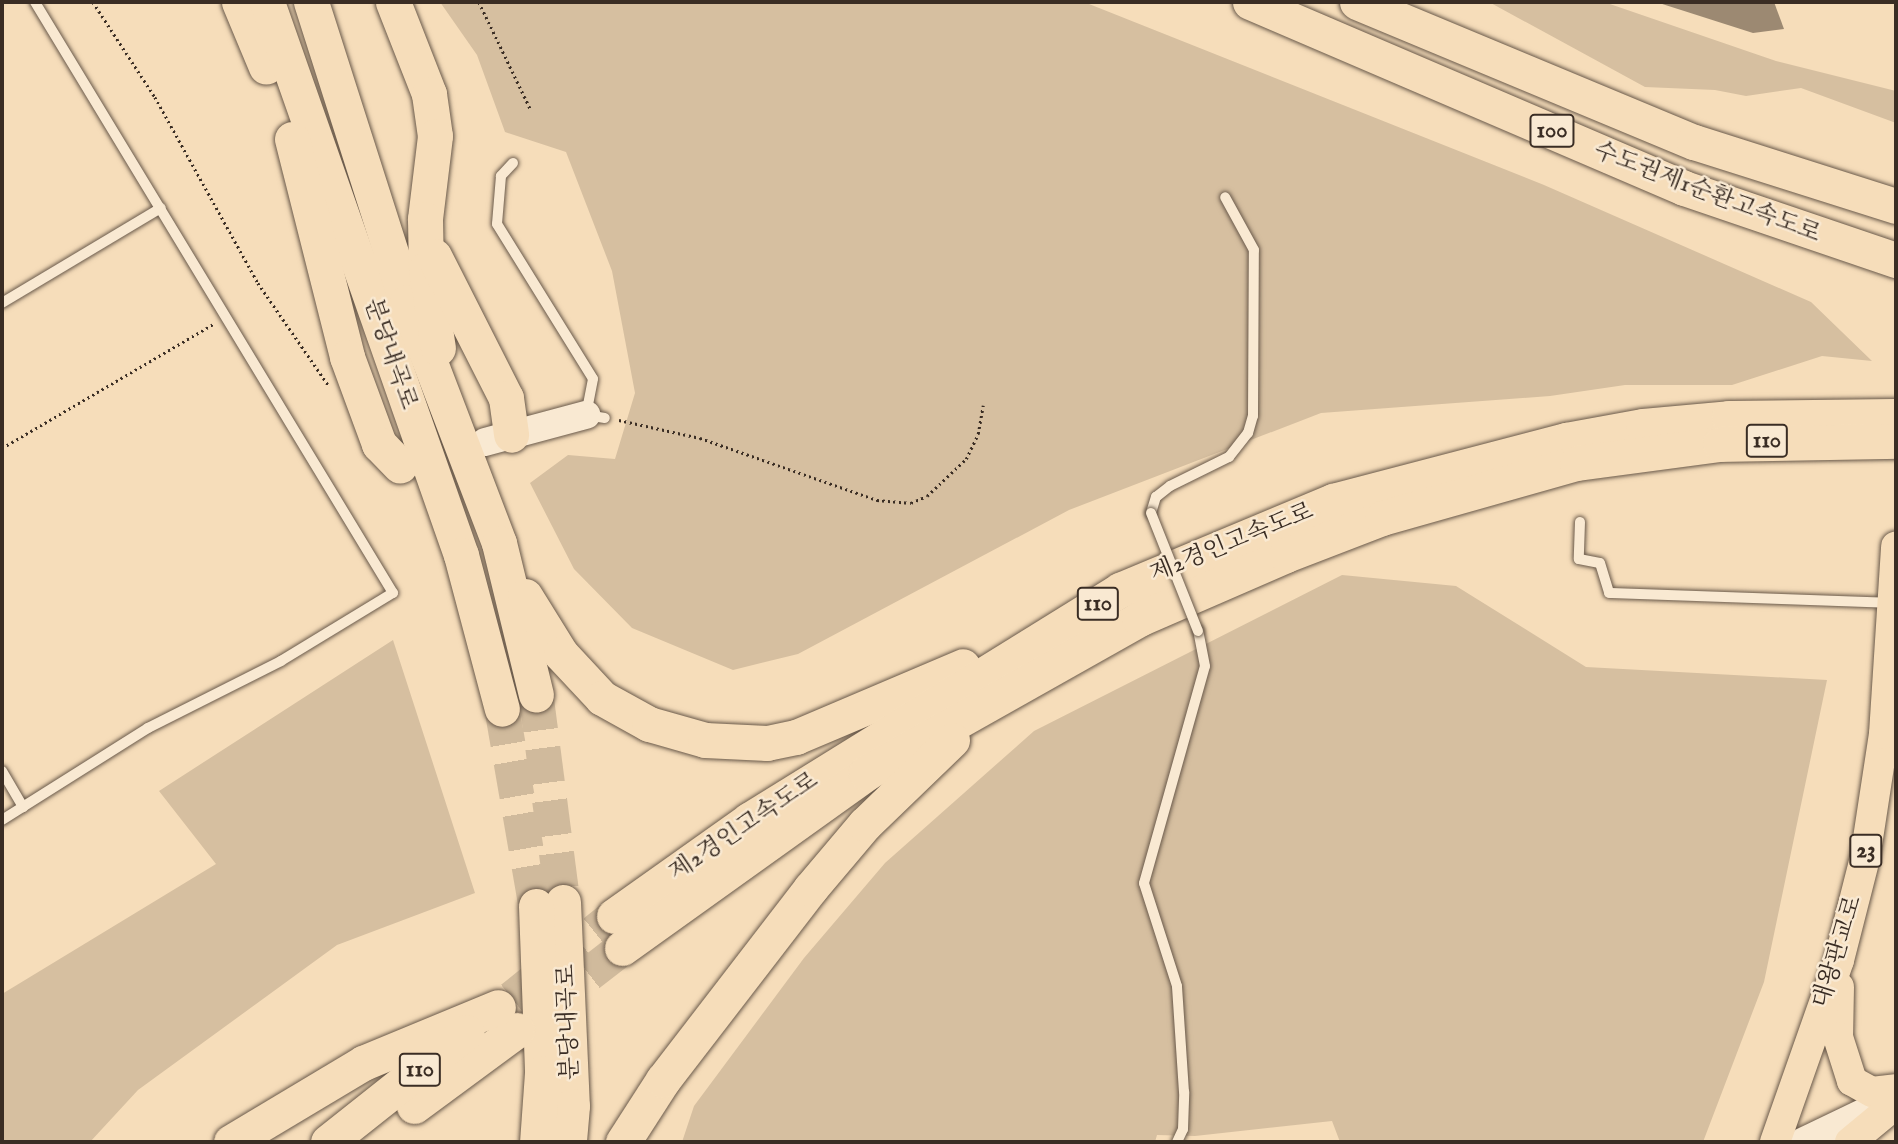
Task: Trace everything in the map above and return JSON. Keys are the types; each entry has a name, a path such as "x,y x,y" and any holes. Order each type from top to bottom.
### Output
{"highway":[{"path":"239,2 291,137 347,357 379,444 400,466"},
{"name":"분당내곡로","path":"267,2 461,557 502,709"},
{"name":"분당내곡로","path":"311,2 407,302 499,543 536,695"},
{"path":"393,2 429,94 435,136 425,240 443,397"},
{"name":"수도권제1순환고속도로","path":"1250,2 1684,188 1858,250 1896,260"},
{"name":"수도권제1순환고속도로","path":"1357,2 1694,142 1883,202"},
{"path":"425,240 506,398 498,438"},
{"name":"제2경인고속도로","path":"1896,416 1729,418 1640,440 1382,518 1177,600 1054,665 866,773 618,932 749,820 1078,615 1162,570 1333,501 1566,440 1640,440 1771,440 1896,442"},
{"path":"499,543 544,630 602,698 674,733 737,744 766,743 818,730 1078,615"},
{"path":"623,1142 671,1070 865,824 964,729 1054,665"},
{"name":"분당내곡로","path":"537,1142 550,904 572,1106 569,1142"},
{"path":"231,1142 363,1063 509,1011"},
{"name":"110","path":"369,1141 509,1011"},
{"name":"110","path":"328,1142 509,1011"},
{"path":"529,1142 542,1073"}],"main road":[{"name":"대왕판교로","path":"1774,1142 1839,960 1865,858 1884,734 1896,547"},
{"path":"1839,960 1838,1037 1843,1064 1853,1081 1872,1092 1896,1089"},
{"path":"1850,1142 1896,1104"}],"street":[{"path":"498,438 595,416"},
{"path":"1802,1142 1896,1097"}],"lane":[{"path":"2,820 148,728 281,661 393,593 35,2"},
{"path":"513,163 501,176 497,224 593,379 595,416"},
{"path":"1177,1142 1183,1129 1184,1092 1177,986 1144,883 1205,666 1198,631 1151,513 1156,497 1170,486 1229,457 1248,433 1253,416 1254,250 1225,197"},
{"path":"2,303 161,208"},
{"path":"1580,522 1579,559 1600,564 1609,593 1891,603"},
{"path":"2,771 23,807"}],"path":[{"path":"93,2 155,97 258,283 336,396"},
{"path":"479,2 531,110"},
{"path":"2,448 226,316"},
{"path":"595,416 700,438 877,500 911,503 927,496 966,459 978,434 983,405"}],"shaded area":[{"path":"440,2 1084,2 1544,185 1811,302 1872,361 1822,356 1732,385 1625,385 1550,396 1321,413 1069,510 798,654 733,670 632,628 574,569 530,483 568,455 615,459 635,393 612,271 566,152 505,132 477,55"},
{"path":"1489,2 1604,2 1776,61 1896,91 1896,123 1801,88 1746,96 1715,90 1645,87"},
{"path":"1342,575 1456,586 1586,667 1827,680 1764,982 1703,1142 1340,1142 1332,1121 1195,1136 1157,1135 1155,1142 682,1142 694,1106 804,958 885,863 1034,731"},
{"path":"393,640 475,893 337,945 138,1090 90,1142 2,1142 2,994 216,864 159,791"}],"building":[{"path":"1656,2 1774,2 1784,29 1753,33"}],"tunnel":[{"path":"536,695 563,902"},
{"path":"502,709 536,906"},
{"path":"512,998 614,916"},
{"path":"547,1006 622,948"}]}
